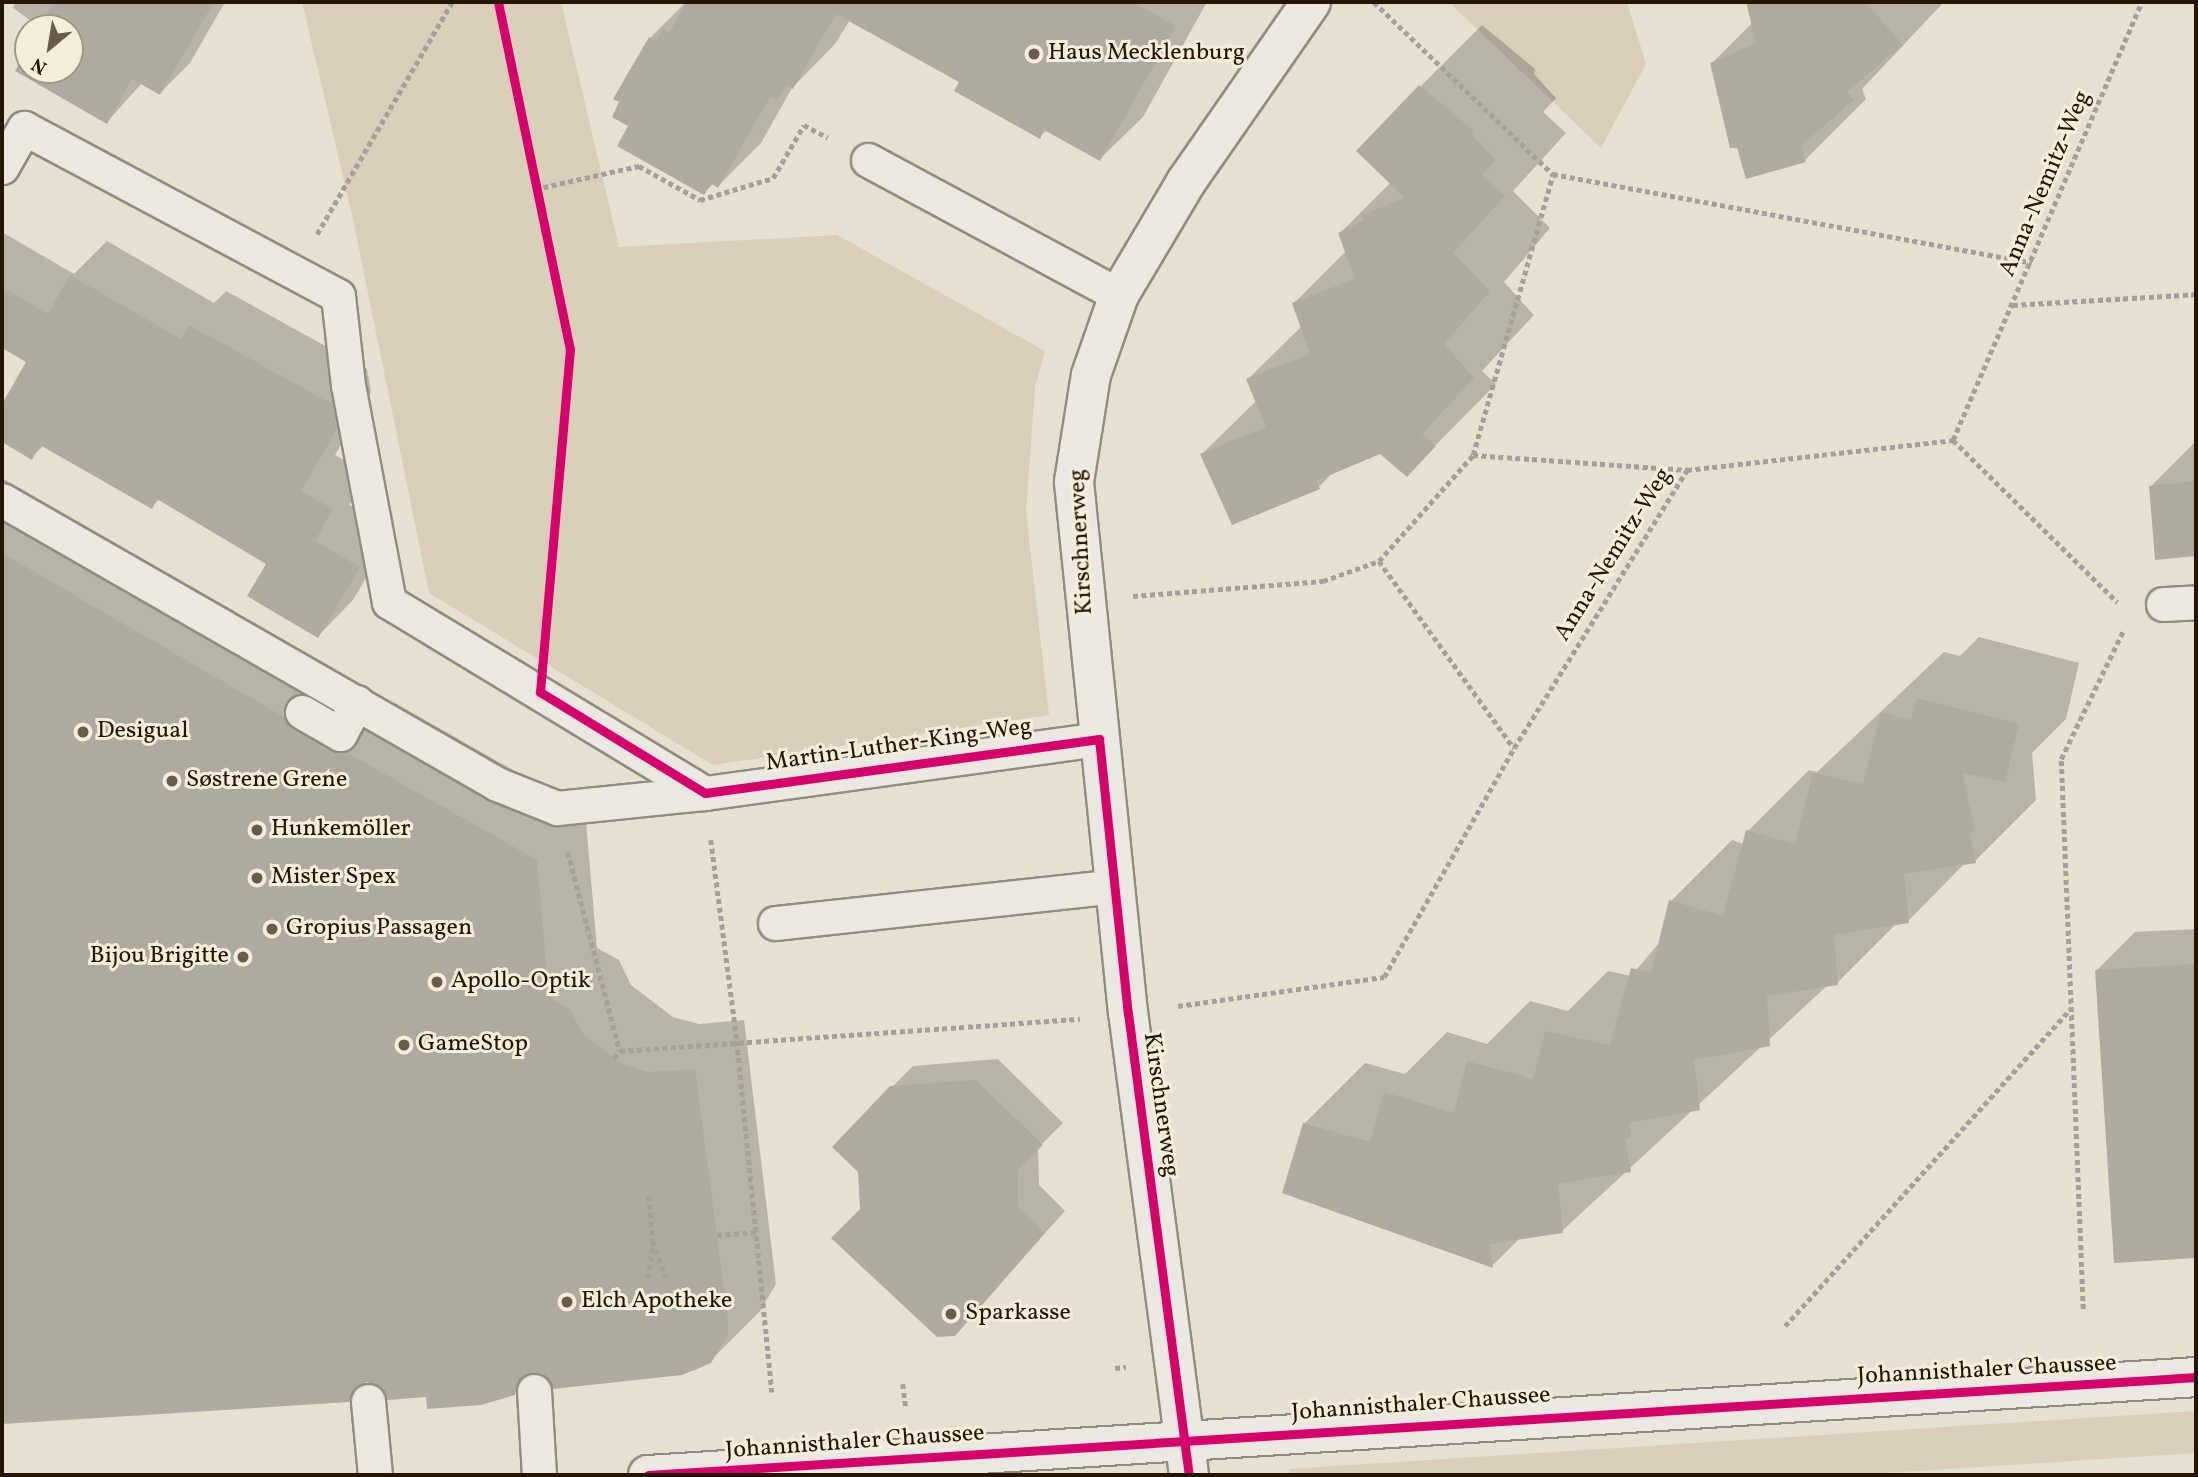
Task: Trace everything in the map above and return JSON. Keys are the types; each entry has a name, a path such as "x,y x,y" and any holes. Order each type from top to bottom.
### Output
{"main road":[{"name":"Kirschnerweg","path":"1187,1457 1115,887 1084,602 1074,482 1081,418 1119,295 1186,182 1311,2"},
{"name":"Johannisthaler Chaussee","path":"648,1475 1187,1457 2196,1377"}],"lane":[{"path":"2,167 24,128 338,296 348,386 389,602 705,793"},
{"path":"868,160 1119,295"},
{"path":"2,500 497,784 557,808"},
{"path":"2163,604 2196,601"},
{"path":"302,712 340,734 357,702"},
{"name":"Martin-Luther-King-Weg","path":"557,808 705,793 1099,739"},
{"path":"775,923 1115,887"},
{"path":"534,1391 539,1475"},
{"path":"368,1401 375,1475"}],"path":[{"path":"295,272 452,2"},
{"path":"1374,2 1553,174 2032,263"},
{"path":"535,189 639,166 700,200 772,178 804,125 868,160"},
{"path":"1084,602 1323,581 1378,561 1473,455 1553,174"},
{"path":"2014,305 2196,294"},
{"path":"1953,440 2131,616"},
{"path":"1473,455 1687,470"},
{"path":"1378,561 1514,748"},
{"path":"2083,1309 2061,759 2131,616 2163,604"},
{"path":"705,793 737,1041 772,1392"},
{"path":"557,808 620,1051"},
{"path":"1785,1326 2071,1009"},
{"path":"614,1058 620,1051 737,1041 1091,1018"},
{"path":"648,1278 653,1242 649,1196"},
{"path":"717,1235 756,1232"},
{"path":"653,1242 666,1277"},
{"path":"903,1384 906,1408"}],"shaded area":[{"path":"302,2 561,2 619,247 837,235 1045,351 1035,387 1026,512 1049,715 713,765 429,593 353,219"},
{"path":"1449,2 1627,2 1646,64 1601,148"},
{"path":"2196,1411 2196,1453 1855,1475 1289,1475 1289,1469"}],"building":[{"path":"54,2 214,2 160,95 132,79 107,124 38,84 84,84 84,14 47,14"},
{"path":"687,2 1132,2 1176,26 1100,161 1044,130 1040,139 954,91 959,82 836,14 793,89 786,85 777,100 770,97 718,188 711,183 704,195 617,146 628,126 612,117 619,102 613,99 649,37 656,41 663,29 669,33"},
{"path":"1746,2 1865,2 1903,45 1847,92 1854,100 1801,146 1806,162 1746,179 1737,148 1730,148 1710,63 1756,43"},
{"path":"1419,85 1474,131 1473,136 1496,160 1482,175 1505,196 1453,253 1490,291 1444,344 1474,378 1422,434 1436,446 1407,477 1380,454 1316,481 1320,489 1232,525 1200,454 1266,427 1246,379 1310,354 1292,303 1355,279 1338,233 1364,220 1362,215 1405,198 1356,151"},
{"path":"70,275 181,339 189,325 332,404 337,429 301,491 333,509 315,541 360,567 318,638 247,596 266,564 157,499 152,509 40,445 32,460 2,442 2,404 26,362 2,348 2,287 48,314"},
{"path":"2196,481 2196,556 2155,560 2149,486"},
{"name":"Gropius Passagen","path":"2,553 284,717 292,729 330,751 346,752 537,860 549,997 570,1009 583,1034 624,1065 649,1072 695,1069 728,1320 728,1334 711,1363 682,1375 553,1389 543,1374 532,1372 517,1382 515,1395 481,1405 427,1409 426,1397 387,1400 383,1389 367,1382 356,1386 349,1402 2,1424"},
{"path":"1917,698 2019,724 2005,782 1962,773 1975,831 1969,832 1976,863 1904,874 1909,923 1834,935 1838,985 1767,996 1770,1046 1694,1060 1700,1110 1629,1123 1632,1137 1625,1139 1631,1172 1558,1184 1563,1233 1489,1244 1493,1268 1282,1193 1303,1123 1370,1142 1384,1092 1454,1113 1467,1061 1533,1079 1545,1031 1610,1045 1631,968 1651,973 1669,900 1723,916 1746,830 1795,844 1813,773 1863,784 1881,712 1911,720"},
{"path":"2196,964 2196,1258 2114,1263 2095,970"},
{"path":"976,1080 1043,1145 1018,1170 1018,1207 1045,1233 955,1336 937,1337 831,1238 860,1209 858,1172 832,1147 890,1086"}],"cycle path":[{"path":"498,2 570,349 540,692 705,793 1099,739 1128,1013 1189,1475"},
{"path":"648,1475 2196,1377"}],"place":[{"name":"Haus Mecklenburg","path":"1034,54"},
{"name":"Desigual","path":"83,732"},
{"name":"Søstrene Grene","path":"172,781"},
{"name":"Hunkemöller","path":"257,830"},
{"name":"Mister Spex","path":"257,878"},
{"name":"Gropius Passagen","path":"272,929"},
{"name":"Bijou Brigitte","path":"243,957"},
{"name":"Apollo-Optik","path":"437,982"},
{"name":"GameStop","path":"404,1045"},
{"name":"Elch Apotheke","path":"567,1302"},
{"name":"Sparkasse","path":"951,1314"}]}
